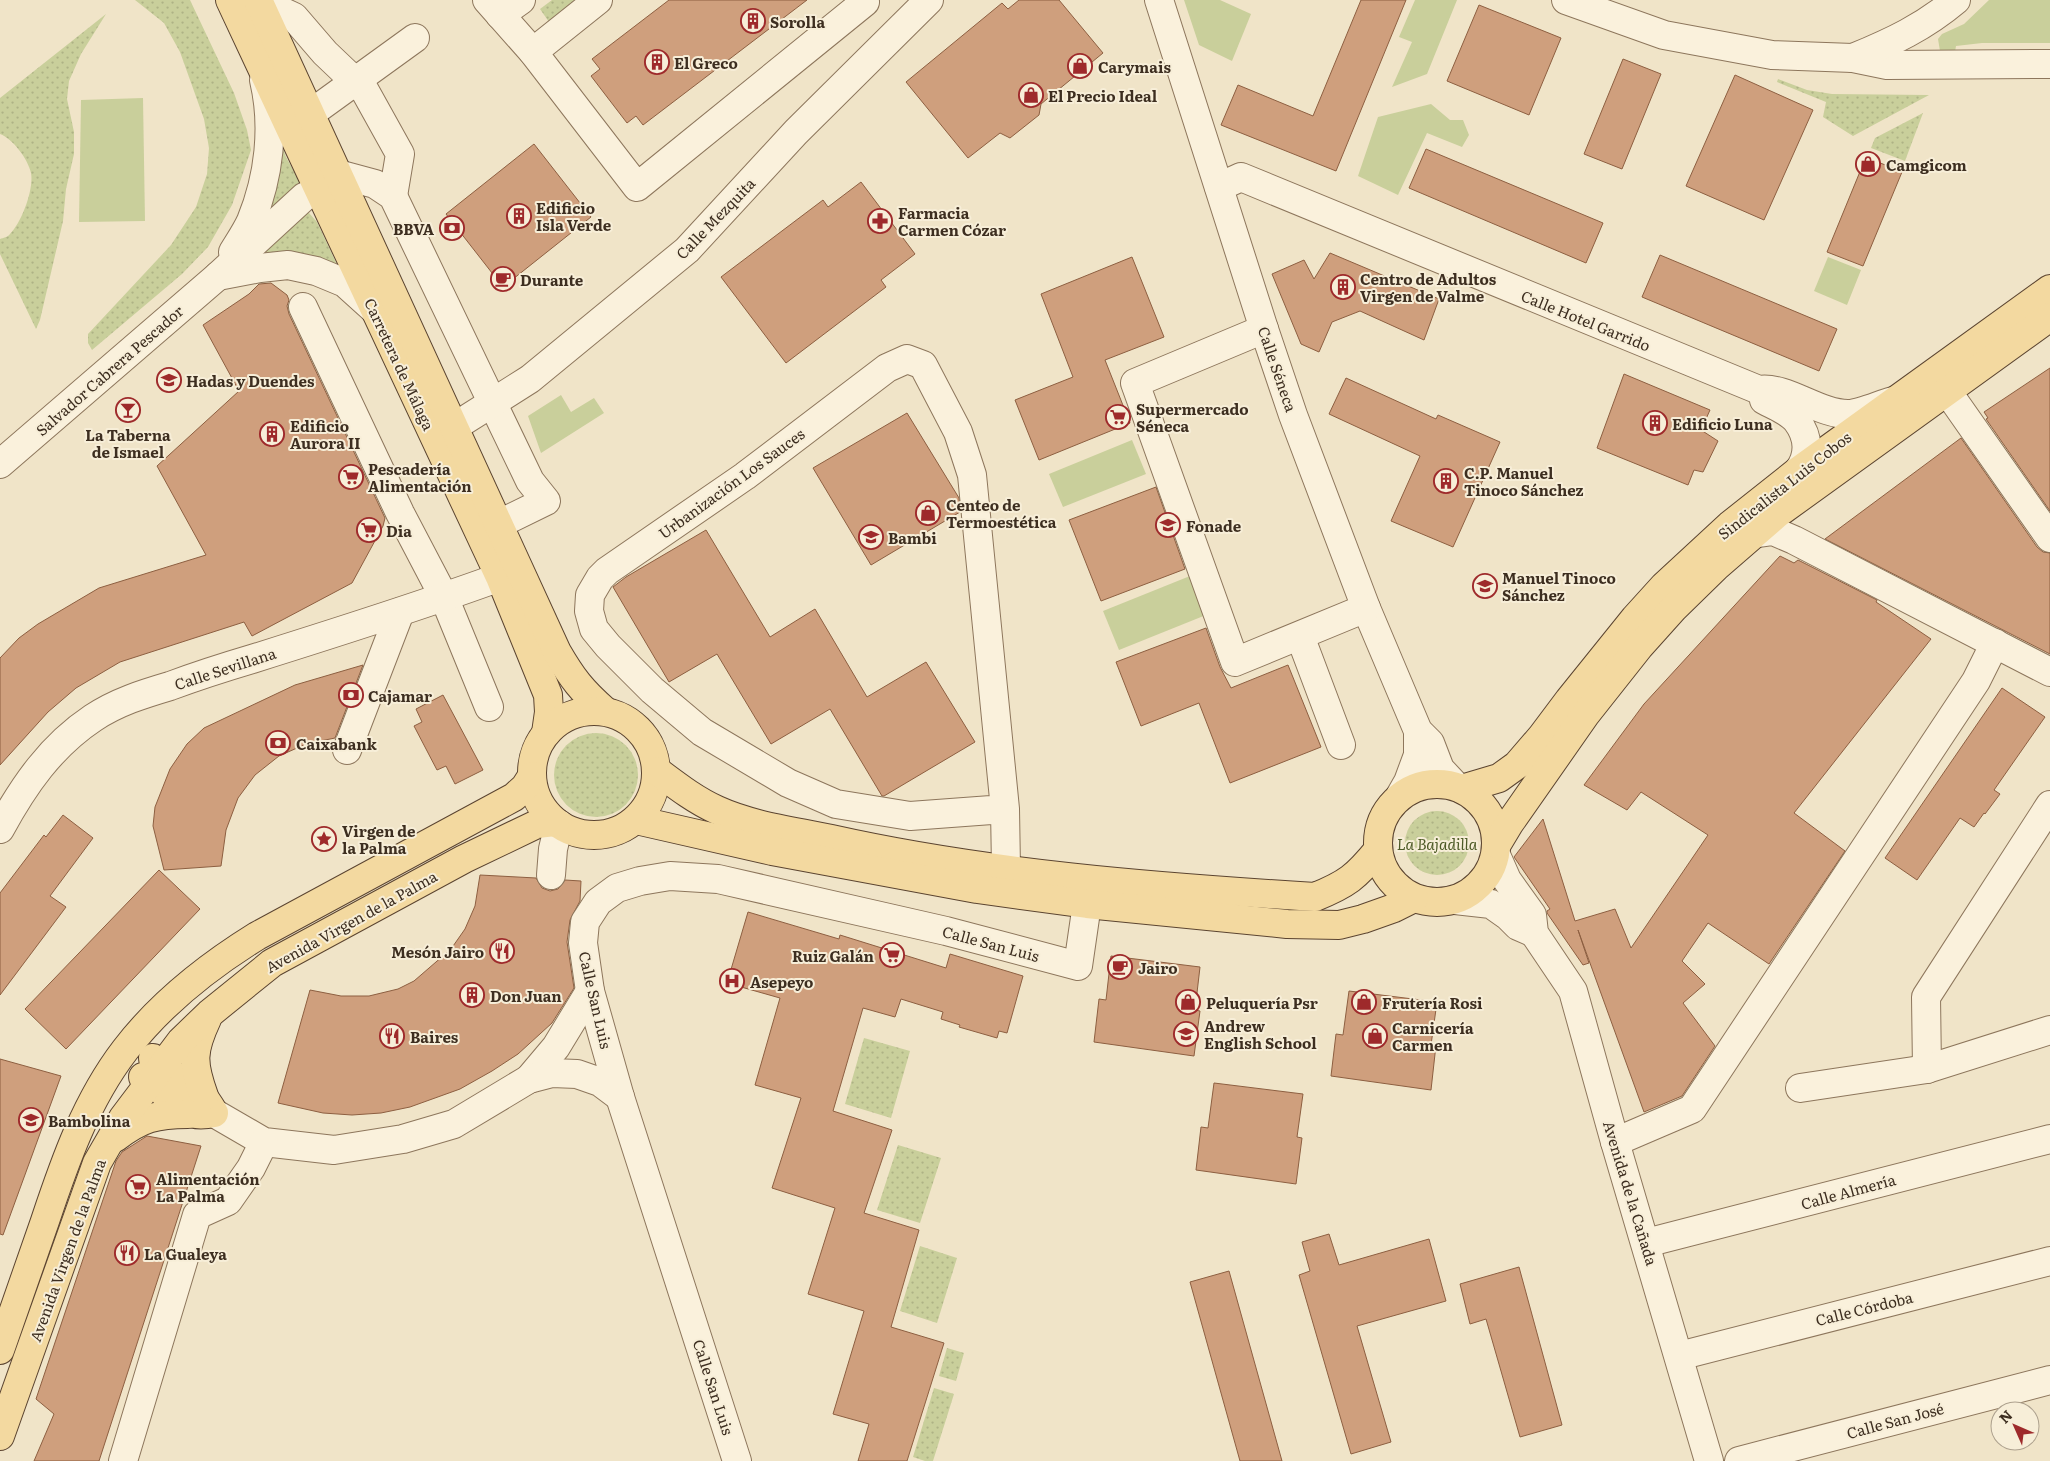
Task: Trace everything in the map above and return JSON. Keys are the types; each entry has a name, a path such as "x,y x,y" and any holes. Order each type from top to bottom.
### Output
{"main road":[{"name":"Carretera de Málaga","path":"230,0 259,61 328,182 355,211 560,658 583,692 605,711"},
{"name":"Carretera de Málaga","path":"261,6 310,114 328,182 376,311 500,577 548,695 549,712 546,733"},
{"name":"Sindicalista Luis Cobos","path":"1459,788 1499,778 1517,766 1623,632 1664,586 1730,525 1798,471 2050,289"},
{"name":"Sindicalista Luis Cobos","path":"1496,850 1509,824 1586,714 1639,647 1674,608 1752,534 1777,514 2049,320"},
{"path":"584,711 605,711 625,718 642,732 653,750 657,771 652,798 636,820 617,832 596,836 574,832 557,823 544,810 537,798 532,776 535,753 546,733 563,718 584,711"},
{"path":"657,771 693,798 719,811 748,820 878,849 1006,868 1099,879 1315,897 1340,887 1360,872 1378,850"},
{"name":"Avenida Virgen de la Palma","path":"0,1350 70,1148 82,1122 125,1050 158,1012 188,984 222,958 257,936 514,797 525,787 532,776"},
{"path":"1438,783 1459,788 1475,797 1489,813 1497,833 1496,850 1488,875 1474,890 1455,900 1434,903 1414,898 1396,887 1384,870 1378,850 1379,830 1387,811 1400,796 1418,787 1438,783"},
{"path":"636,820 811,859 977,889 1087,904 1287,924 1338,925 1363,919 1394,908 1414,898"},
{"name":"Avenida Virgen de la Palma","path":"0,1436 97,1163 123,1118 181,1041 209,1014 272,963 472,855 537,824 557,823"},
{"path":"188,984 181,1010 159,1033 153,1060 160,1089 172,1104 202,1108"},
{"path":"202,1108 195,1056 200,1034 209,1014"},
{"path":"82,1122 100,1110 114,1088 129,1080 156,1073"},
{"path":"110,1142 130,1126 146,1119 202,1108"}],"street":[{"path":"533,52 598,0"},
{"path":"503,5 533,52 637,187 865,2 864,0"},
{"name":"Calle Mezquita","path":"454,427 530,379 687,250 796,132 929,0"},
{"name":"Calle Séneca","path":"1159,0 1264,329 1297,424 1366,608 1418,731 1430,743 1440,769 1459,788"},
{"path":"1566,0 1664,35 1772,55 1853,58 1887,65 2050,64"},
{"path":"1853,58 1896,40 1935,18 1956,0"},
{"path":"261,6 277,9 294,17 325,53 365,91 400,154 393,196"},
{"path":"1935,18 1929,26 1928,45 1931,54 1938,61 1947,65"},
{"path":"310,114 415,38"},
{"name":"Salvador Cabrera Pescador","path":"218,276 250,223 264,181 270,134 269,102 259,61"},
{"name":"Calle Hotel Garrido","path":"1219,187 1241,177 1759,390 1769,389 1810,404 1849,414 1897,400"},
{"name":"Salvador Cabrera Pescador","path":"0,464 218,276 304,198 328,182"},
{"path":"328,182 375,184 393,196 530,481 546,501 499,524"},
{"name":"Salvador Cabrera Pescador","path":"218,276 288,265 316,271 345,283 376,311"},
{"path":"303,307 400,513 444,598 489,707"},
{"path":"1264,329 1135,383 1235,662 1366,608"},
{"name":"Urbanización Los Sauces","path":"1005,809 910,816 836,804 788,783 702,732 652,690 608,646 594,629 589,612 590,595 600,578 607,571 745,476 887,368 907,360 923,365 958,432 972,475 1005,809 1006,868"},
{"name":"Calle Hotel Garrido","path":"1759,390 1764,400 1784,410 1797,421 1807,445 1804,464 1798,471"},
{"path":"1947,391 2050,538"},
{"path":"1752,534 1773,531 1794,540 2050,672"},
{"name":"Calle Sevillana","path":"0,829 15,801 42,763 81,727 114,706 132,698 444,598 500,577"},
{"path":"347,750 400,612"},
{"path":"1300,636 1341,745"},
{"path":"1615,1142 1692,1109 1976,681 1995,643"},
{"name":"Calle Séneca","path":"1400,796 1408,782 1418,755 1418,731"},
{"path":"1927,1069 1926,997 2050,805"},
{"path":"551,875 557,823"},
{"name":"Avenida de la Cañada","path":"1496,850 1507,880 1532,915 1534,933 1573,991 1615,1142 1709,1461"},
{"name":"Calle San Luis","path":"738,1461 620,1097 590,990 583,943 585,922 598,902 617,888 640,881 670,876 718,879 946,932 1078,966 1087,904"},
{"name":"Avenida de la Cañada","path":"1455,900 1491,904 1518,926 1534,933"},
{"path":"529,1079 556,1047 590,990"},
{"path":"1800,1088 1927,1069 2050,1030"},
{"path":"202,1108 264,1142 334,1150 403,1139 454,1124 529,1079 552,1073 577,1074 600,1082 620,1097"},
{"name":"Calle Almería","path":"1646,1243 2050,1138"},
{"path":"123,1461 197,1215 228,1201 247,1175 264,1142"},
{"name":"Calle Córdoba","path":"1679,1356 2050,1260"},
{"name":"Calle San José","path":"1739,1461 2050,1380"}],"green space":[{"path":"135,0 190,0 234,93 247,130 251,150 232,205 208,247 182,274 92,350 88,343 88,334 171,245 196,207 207,174 209,148 204,119 180,52 164,23"},
{"path":"552,0 578,0 549,22 540,9"},
{"path":"1184,0 1220,0 1251,14 1232,61 1199,45"},
{"path":"1415,0 1457,0 1427,74 1392,87 1412,42 1399,37"},
{"path":"1989,0 2050,0 2050,43 1982,43 1956,46 1955,52 1940,51 1938,39 1942,34 1964,24"},
{"path":"106,14 81,54 69,81 67,99 74,132 74,154 66,189 63,221 40,320 36,329 0,254 0,239 9,235 23,214 31,188 31,173 15,145 0,134 0,98"},
{"path":"1778,79 1807,90 1832,94 1929,95 1853,136 1823,117 1826,102 1777,82"},
{"path":"143,98 145,221 79,222 81,100"},
{"path":"1431,104 1450,120 1463,120 1469,135 1462,147 1427,133 1398,195 1358,176 1378,117"},
{"path":"1923,113 1905,161 1871,148 1875,138"},
{"path":"279,138 286,157 302,186 262,217"},
{"path":"304,213 309,213 317,222 341,273 251,263"},
{"path":"1828,257 1861,270 1847,305 1814,291"},
{"path":"561,395 571,412 594,398 604,413 541,453 528,416"},
{"path":"1132,440 1146,474 1063,507 1049,474"},
{"path":"1190,576 1206,615 1119,650 1103,611"},
{"path":"596,733 619,740 631,752 638,775 631,798 619,810 596,817 573,810 561,798 554,775 561,752 573,740"},
{"name":"La Bajadilla","path":"1431,811 1443,811 1460,820 1467,831 1469,843 1467,855 1460,866 1443,875 1431,875 1419,870 1410,861 1405,849 1405,837 1410,825 1419,816"},
{"path":"864,1038 910,1051 891,1118 845,1104"},
{"path":"898,1145 941,1158 920,1223 877,1210"},
{"path":"920,1246 957,1258 937,1323 900,1311"},
{"path":"947,1348 964,1353 956,1381 939,1376"},
{"path":"934,1388 954,1394 933,1461 925,1461 913,1457"}],"building":[{"name":"El Greco","path":"669,0 807,0 643,125 636,116 627,123 591,76 600,69 592,59"},
{"path":"1019,0 1059,0 1103,53 1041,104 1039,115 1010,138 1000,133 968,158 906,82 1002,3 1008,9"},
{"path":"1361,0 1406,0 1336,171 1221,125 1238,85 1313,116"},
{"path":"1479,5 1561,38 1529,115 1447,81"},
{"path":"1623,59 1661,74 1622,169 1584,154"},
{"path":"1735,75 1813,110 1764,220 1686,186"},
{"name":"Edificio Isla Verde","path":"534,144 591,217 503,287 446,214"},
{"path":"1426,149 1603,223 1586,263 1409,188"},
{"path":"1866,157 1902,172 1863,266 1827,252"},
{"path":"861,182 915,254 881,280 886,287 786,363 721,277 823,200 828,207"},
{"name":"Centro de Adultos Virgen de Valme","path":"1330,253 1439,299 1424,340 1360,311 1332,322 1319,352 1301,344 1272,274 1304,260 1314,279"},
{"path":"1660,255 1837,329 1819,371 1642,297"},
{"path":"1132,257 1164,337 1105,360 1130,423 1039,460 1015,400 1073,377 1041,294"},
{"name":"Edificio Aurora II","path":"271,283 287,295 289,314 385,518 383,526 352,583 252,636 244,622 120,662 76,688 48,712 0,765 0,658 19,638 38,624 99,588 206,555 157,466 239,391 203,325 249,294 259,284"},
{"path":"2050,368 2050,511 1986,419 1988,418 1984,412"},
{"name":"Edificio Luna","path":"1624,374 1710,410 1701,430 1718,441 1703,472 1694,470 1688,485 1597,448"},
{"name":"C.P. Manuel Tinoco Sánchez","path":"1346,378 1436,419 1438,415 1500,442 1453,547 1391,521 1420,456 1329,414"},
{"path":"907,413 959,498 960,512 871,565 813,468"},
{"path":"1961,438 2037,547 2043,552 2050,553 2050,654 1825,539"},
{"path":"1156,487 1185,569 1101,601 1069,520"},
{"path":"706,530 770,637 815,609 867,697 926,662 975,742 882,796 830,709 771,744 717,654 669,682 613,587 626,577"},
{"path":"1780,556 1794,563 1798,560 1877,600 1876,602 1931,639 1794,813 1845,851 1769,964 1708,923 1682,961 1705,984 1683,1003 1715,1046 1682,1096 1644,1112 1578,930 1589,963 1583,965 1547,913 1550,909 1514,857 1543,819 1575,921 1615,909 1631,948 1708,835 1641,792 1627,810 1584,785 1644,704"},
{"path":"1206,628 1220,667 1231,688 1288,665 1321,747 1230,783 1199,703 1141,726 1116,662"},
{"path":"363,665 335,738 306,744 279,756 255,775 238,798 226,830 221,866 164,870 153,826 155,807 170,769 187,744 204,728 295,685"},
{"path":"2002,688 2045,717 1994,790 2000,794 1985,814 1974,827 1960,818 1917,880 1885,858"},
{"path":"443,695 483,770 455,784 446,766 437,770 414,726 422,722 416,709"},
{"path":"63,815 93,838 50,896 66,907 0,995 0,893 44,835 46,837"},
{"path":"159,870 200,909 66,1049 25,1009"},
{"name":"Don Juan","path":"480,875 536,878 542,888 550,891 558,889 565,880 581,881 580,901 570,920 567,942 574,988 552,1023 518,1054 492,1071 460,1089 410,1107 381,1113 352,1115 323,1113 278,1103 310,990 341,996 369,996 398,989 414,981 451,949 465,929 475,906"},
{"path":"748,912 839,939 840,935 946,968 950,954 1023,976 1007,1033 999,1031 997,1038 959,1027 960,1025 941,1019 943,1012 901,999 895,1017 863,1008 833,1111 892,1130 864,1213 919,1230 891,1327 944,1343 907,1461 858,1461 869,1424 833,1414 864,1311 808,1294 835,1208 772,1188 801,1098 755,1085 780,998 727,983"},
{"path":"1111,956 1200,967 1195,1010 1200,1011 1194,1056 1094,1042 1099,999 1106,1000"},
{"path":"1349,991 1437,1002 1431,1045 1436,1045 1431,1090 1331,1076 1336,1034 1343,1035"},
{"path":"0,1059 61,1076 3,1235 0,1234"},
{"path":"1214,1083 1303,1094 1297,1137 1302,1138 1296,1184 1196,1170 1201,1127 1208,1128"},
{"path":"147,1136 201,1146 99,1461 34,1461 54,1414 36,1399 116,1161 122,1152"},
{"path":"1329,1234 1339,1265 1429,1239 1446,1301 1357,1326 1391,1442 1351,1454 1299,1275 1310,1271 1302,1242"},
{"path":"1519,1267 1562,1425 1520,1437 1486,1319 1470,1324 1460,1284"},
{"path":"1229,1271 1282,1461 1240,1461 1190,1282"}],"place":[{"name":"Sorolla","path":"753,21"},
{"name":"El Greco","path":"657,62"},
{"name":"Carymais","path":"1080,66"},
{"name":"El Precio Ideal","path":"1031,95"},
{"name":"Camgicom","path":"1868,164"},
{"name":"Edificio Isla Verde","path":"519,216"},
{"name":"Farmacia Carmen Cózar","path":"880,221"},
{"name":"BBVA","path":"452,228"},
{"name":"Durante","path":"503,279"},
{"name":"Centro de Adultos Virgen de Valme","path":"1343,287"},
{"name":"Hadas y Duendes","path":"169,380"},
{"name":"La Taberna de Ismael","path":"128,410"},
{"name":"Supermercado Séneca","path":"1118,417"},
{"name":"Edificio Luna","path":"1655,423"},
{"name":"Edificio Aurora II","path":"272,434"},
{"name":"Pescadería Alimentación","path":"351,477"},
{"name":"C.P. Manuel Tinoco Sánchez","path":"1446,481"},
{"name":"Centeo de Termoestética","path":"928,513"},
{"name":"Fonade","path":"1168,525"},
{"name":"Dia","path":"369,530"},
{"name":"Bambi","path":"871,537"},
{"name":"Manuel Tinoco Sánchez","path":"1485,586"},
{"name":"Cajamar","path":"351,695"},
{"name":"Caixabank","path":"278,743"},
{"name":"Virgen de la Palma","path":"324,839"},
{"name":"Mesón Jairo","path":"502,951"},
{"name":"Ruiz Galán","path":"892,955"},
{"name":"Jairo","path":"1120,967"},
{"name":"Asepeyo","path":"732,981"},
{"name":"Don Juan","path":"472,995"},
{"name":"Peluquería Psr","path":"1188,1002"},
{"name":"Frutería Rosi","path":"1364,1002"},
{"name":"Andrew English School","path":"1186,1034"},
{"name":"Baires","path":"392,1036"},
{"name":"Carnicería Carmen","path":"1375,1036"},
{"name":"Bambolina","path":"31,1120"},
{"name":"Alimentación La Palma","path":"138,1187"},
{"name":"La Gualeya","path":"127,1253"}]}
